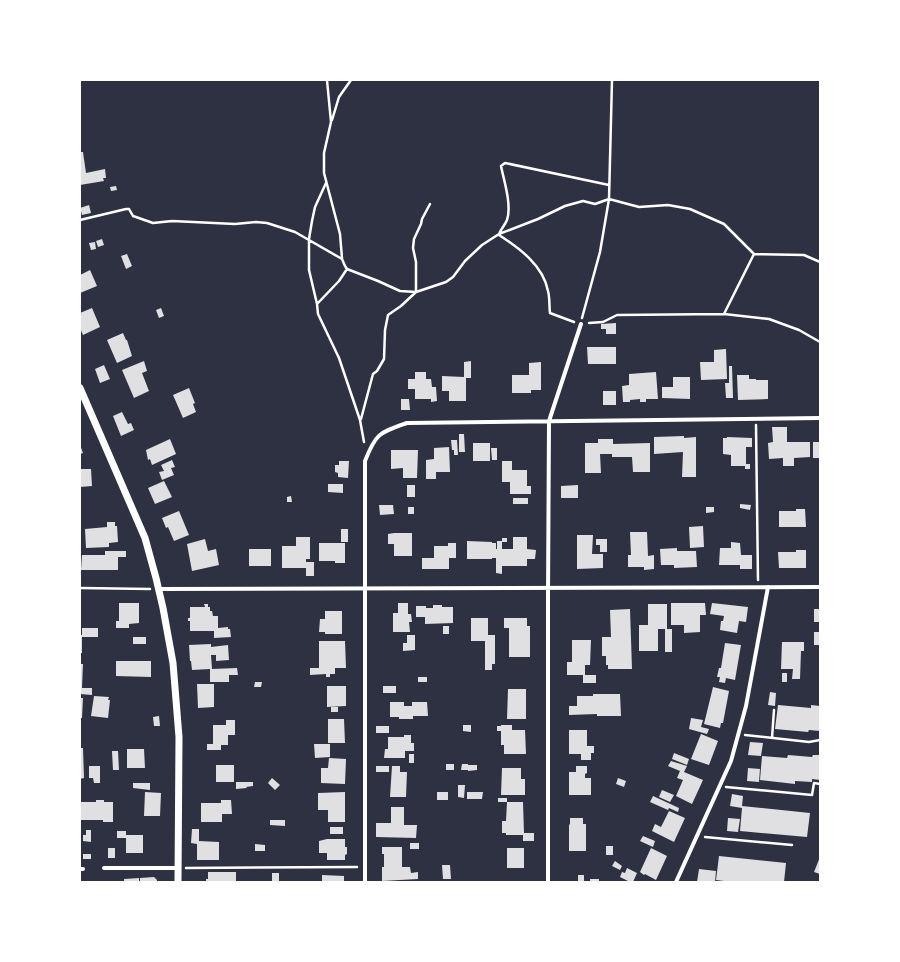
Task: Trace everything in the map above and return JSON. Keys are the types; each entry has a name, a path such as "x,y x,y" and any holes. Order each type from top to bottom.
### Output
{"street":[{"path":"548,882 549,421 581,324"},
{"path":"80,388 145,538 159,589 173,662 178,716 178,882"},
{"path":"365,882 365,461 376,437 387,430 407,423 820,418"},
{"path":"676,882 731,761 746,706 768,587"},
{"path":"159,589 820,587"},
{"path":"104,868 178,868"}],"path":[{"path":"327,80 331,122"},
{"path":"351,80 339,98 331,122 324,153 324,173 340,234 342,259 347,269 400,291 416,292 446,282 453,277 465,261 482,245 498,234 538,219 565,206 583,201 595,204 609,199 639,207 668,205 690,209 724,224 754,254 804,255 820,262"},
{"path":"581,324 600,252 609,199 612,80"},
{"path":"498,234 507,220 507,194 501,166 505,163 609,184"},
{"path":"326,183 315,207 312,220 309,240 309,270 318,314 339,358 360,420 364,442 368,453"},
{"path":"360,420 373,374 377,371 384,359 385,330 388,315 401,306 416,292 416,262 413,248 414,239 430,204"},
{"path":"80,220 129,209 133,216 153,223 172,221 235,224 256,222 267,223 295,232 342,259"},
{"path":"498,234 514,244 532,260 548,290 550,313 581,324 603,322 617,315 724,314 769,319 799,330 820,342"},
{"path":"724,314 754,254"},
{"path":"317,304 339,281 347,269"},
{"path":"756,419 758,588"},
{"path":"80,588 159,589"},
{"path":"772,738 774,710"},
{"path":"739,734 809,742 820,740"},
{"path":"720,786 812,795 814,784 820,784"},
{"path":"697,836 792,845"},
{"path":"178,868 366,868"}],"building":[{"path":"80,152 83,152 86,173 105,169 106,178 103,178 104,181 80,185"},
{"path":"116,186 117,190 111,191 110,187"},
{"path":"89,205 91,213 82,215 80,208"},
{"path":"102,239 104,245 98,247 96,241"},
{"path":"95,242 96,249 91,250 89,243"},
{"path":"127,254 132,266 126,269 121,256"},
{"path":"90,270 97,286 80,293 80,275"},
{"path":"92,308 100,327 83,335 80,328 80,313"},
{"path":"161,308 164,316 159,318 156,310"},
{"path":"616,323 616,334 606,334 606,329 601,329 601,324"},
{"path":"123,333 132,356 117,363 107,340"},
{"path":"587,347 616,347 616,364 588,364"},
{"path":"726,349 727,379 701,380 700,362 714,362 714,350"},
{"path":"144,361 147,371 142,373 149,391 134,398 122,370"},
{"path":"471,361 471,378 466,378 466,401 449,401 449,391 442,391 442,376 464,377 464,362"},
{"path":"541,362 541,390 531,390 531,393 512,393 512,375 529,375 529,363"},
{"path":"104,365 110,379 100,383 95,369"},
{"path":"729,366 732,366 733,398 726,398 725,383 729,383"},
{"path":"415,372 426,372 426,379 431,379 432,387 436,387 437,401 431,402 431,399 415,399 415,389 408,389 408,379 415,379"},
{"path":"656,372 658,399 646,399 646,402 640,402 640,399 630,400 630,402 623,402 622,386 629,385 629,374"},
{"path":"737,375 749,375 749,379 768,380 768,399 738,400"},
{"path":"673,377 690,377 690,399 662,398 662,387 673,387"},
{"path":"189,388 195,403 193,404 196,412 183,418 173,395"},
{"path":"603,391 616,391 616,405 603,405"},
{"path":"401,399 409,399 410,410 401,410"},
{"path":"122,412 128,424 131,423 134,430 121,436 113,416"},
{"path":"772,427 787,427 787,442 810,442 810,457 794,458 794,466 783,466 783,458 769,459 768,443 773,442"},
{"path":"459,434 464,434 465,452 459,452"},
{"path":"684,436 684,438 696,437 696,477 682,477 683,452 654,454 654,437"},
{"path":"723,438 752,438 752,447 746,447 746,464 750,464 750,469 745,469 745,466 731,466 731,455 723,454"},
{"path":"170,439 176,454 152,465 150,459 148,460 146,450"},
{"path":"598,439 613,439 613,444 650,443 650,472 633,472 632,457 612,457 612,454 600,454 601,473 585,473 585,443 598,443"},
{"path":"451,440 457,440 458,455 454,455"},
{"path":"813,442 820,442 820,458 813,458"},
{"path":"473,443 490,443 490,461 473,461"},
{"path":"80,445 83,453 80,454"},
{"path":"449,447 450,472 436,472 436,479 426,479 426,460 434,459 434,448"},
{"path":"491,448 497,448 497,460 492,460"},
{"path":"391,450 418,450 417,478 403,478 403,468 391,469"},
{"path":"172,460 175,467 171,468 174,475 162,480 159,472 164,471 161,465"},
{"path":"339,461 349,461 348,478 338,477 338,473 335,472 335,465 339,465"},
{"path":"502,461 512,461 512,470 527,470 527,486 531,486 531,494 510,494 510,482 502,482"},
{"path":"80,469 91,469 92,486 80,487"},
{"path":"164,481 172,497 155,504 148,488"},
{"path":"328,484 343,484 343,493 328,492"},
{"path":"407,485 415,485 415,497 407,497"},
{"path":"578,485 578,498 561,498 561,486"},
{"path":"291,496 292,502 287,502 287,497"},
{"path":"513,498 528,498 528,504 513,504"},
{"path":"740,504 751,505 750,510 740,508"},
{"path":"379,505 393,505 394,514 380,515"},
{"path":"408,507 414,507 414,514 408,514"},
{"path":"706,507 714,507 714,512 706,513"},
{"path":"796,509 805,509 806,527 779,527 779,511 796,511"},
{"path":"179,511 189,535 174,541 162,518"},
{"path":"107,522 115,522 115,526 117,526 118,542 109,543 109,547 86,548 85,529 107,527"},
{"path":"703,526 704,547 690,548 689,527"},
{"path":"341,529 348,529 348,542 341,542"},
{"path":"630,532 647,532 648,556 654,555 654,569 644,570 644,567 628,567 628,555 631,555"},
{"path":"412,533 412,556 394,556 394,544 388,544 388,534"},
{"path":"577,535 593,535 592,554 603,554 603,568 577,569"},
{"path":"296,537 310,537 310,559 306,559 306,568 282,568 282,546 296,546"},
{"path":"513,537 527,537 527,549 536,550 535,559 527,559 527,566 502,566 502,574 496,573 496,558 467,559 467,541 496,543 497,549 497,541 502,541 502,538 507,538 507,542 502,542 502,549 513,549"},
{"path":"205,539 208,551 216,549 219,565 192,571 187,544"},
{"path":"596,539 607,539 607,552 600,552 600,545 596,545"},
{"path":"731,542 740,543 741,555 752,555 752,569 740,569 740,565 719,565 720,548 731,548"},
{"path":"319,543 345,543 345,563 335,563 335,561 319,561"},
{"path":"448,543 456,543 456,558 449,558 449,569 422,569 422,558 434,558 434,546 448,546"},
{"path":"677,548 677,551 696,551 697,567 674,568 674,565 661,565 660,549"},
{"path":"249,549 271,549 271,566 249,566"},
{"path":"796,550 806,550 806,568 779,568 778,552 796,552"},
{"path":"105,551 126,551 126,557 118,557 118,570 81,570 82,555 105,555"},
{"path":"306,562 314,562 314,576 306,576"},
{"path":"119,603 139,603 139,623 129,624 129,628 116,628 116,621 119,621"},
{"path":"398,603 408,603 408,614 411,614 412,622 409,622 410,632 393,632 393,613 398,613"},
{"path":"671,603 705,603 706,615 700,615 700,632 684,633 684,625 671,625"},
{"path":"712,603 748,607 746,622 739,621 737,633 720,630 721,621 723,621 724,616 710,614"},
{"path":"204,604 208,604 213,616 218,616 218,628 228,627 228,629 230,629 231,637 214,638 214,631 190,631 190,621 188,621 188,618 190,618 190,607 205,607"},
{"path":"648,604 667,604 667,629 672,629 672,652 665,652 665,629 658,629 658,651 639,651 639,625 648,625"},
{"path":"433,605 453,607 453,623 425,624 425,617 416,617 416,606 433,608"},
{"path":"630,609 632,669 608,669 608,665 606,665 606,656 602,656 602,637 611,637 610,610"},
{"path":"814,609 820,609 820,622 814,622"},
{"path":"325,611 342,611 342,634 325,634 325,632 319,632 320,619 325,619"},
{"path":"471,618 488,618 488,635 495,635 495,664 492,664 492,670 485,670 485,641 471,641"},
{"path":"504,618 527,618 527,626 530,626 530,657 509,657 509,628 504,628"},
{"path":"443,626 449,626 449,634 443,634"},
{"path":"82,628 98,628 98,637 82,637 82,653 80,653 80,635 82,635"},
{"path":"814,632 820,632 820,645 814,645"},
{"path":"407,635 415,635 415,650 403,651 403,643 407,643"},
{"path":"133,637 146,637 146,644 133,644"},
{"path":"572,640 591,640 590,665 585,665 585,675 596,675 596,683 583,683 583,675 567,675 567,662 572,662"},
{"path":"319,641 345,641 346,668 335,668 335,674 330,674 330,677 326,677 326,674 310,675 310,668 319,668"},
{"path":"782,642 804,642 804,651 801,651 800,679 792,679 793,669 781,669"},
{"path":"725,643 741,645 735,680 726,678 725,683 719,682 720,677 717,677 719,668 721,668"},
{"path":"211,644 211,647 228,645 229,660 216,661 216,655 211,655 212,669 237,668 238,675 229,675 229,682 210,682 210,669 192,670 189,645"},
{"path":"116,661 151,661 151,677 116,676"},
{"path":"80,664 83,664 82,688 92,688 92,695 80,694"},
{"path":"782,673 787,673 787,682 782,682"},
{"path":"418,677 427,677 427,682 418,682"},
{"path":"255,682 262,682 261,687 254,687"},
{"path":"197,684 214,684 214,707 198,708"},
{"path":"327,686 346,686 346,706 327,707"},
{"path":"383,686 396,686 396,693 383,693"},
{"path":"713,687 729,691 723,723 721,723 720,728 704,724"},
{"path":"508,689 526,689 526,719 507,719"},
{"path":"770,692 776,693 775,706 768,705"},
{"path":"593,694 620,694 621,716 597,716 597,714 569,715 569,706 577,706 577,696 593,696"},
{"path":"94,696 109,697 108,718 91,716"},
{"path":"80,698 83,698 82,718 80,718"},
{"path":"390,702 404,702 404,706 412,706 412,702 427,702 428,716 413,716 413,719 399,719 399,717 390,717"},
{"path":"778,705 811,708 811,705 820,706 820,731 809,730 808,732 775,729"},
{"path":"331,707 338,707 338,712 331,712"},
{"path":"159,716 160,726 154,726 153,717"},
{"path":"691,718 703,720 701,727 709,729 707,734 689,729"},
{"path":"328,719 344,719 345,743 328,743"},
{"path":"226,720 235,720 235,735 228,735 228,745 221,745 221,750 207,750 207,744 213,744 213,725 226,725"},
{"path":"463,725 471,725 471,732 463,731"},
{"path":"512,725 512,730 525,730 526,754 504,754 504,745 501,745 501,731 497,731 497,726"},
{"path":"376,726 389,726 389,733 376,733"},
{"path":"569,730 587,730 587,746 594,746 594,753 591,753 591,760 581,760 581,754 569,754"},
{"path":"701,734 718,741 709,765 691,759"},
{"path":"404,735 411,735 411,743 414,743 414,751 405,751 405,758 384,758 385,749 388,749 388,737 404,737"},
{"path":"750,742 763,743 761,756 748,755"},
{"path":"314,744 330,744 330,757 315,758"},
{"path":"80,748 83,748 84,778 80,779"},
{"path":"127,749 144,749 145,768 127,768"},
{"path":"112,751 118,751 119,770 113,770"},
{"path":"674,753 689,759 687,765 672,759"},
{"path":"409,754 414,754 414,763 409,763"},
{"path":"788,755 812,757 813,755 820,755 820,780 812,779 812,782 795,781 795,784 760,780 762,756 787,758"},
{"path":"329,758 346,759 345,784 321,783 321,768 328,768"},
{"path":"671,761 687,766 684,772 703,780 692,804 676,796 683,780 677,778 680,771 668,766"},
{"path":"446,764 454,764 454,770 446,770"},
{"path":"462,764 468,764 468,770 461,770"},
{"path":"216,765 234,765 234,782 216,782"},
{"path":"468,765 477,765 477,770 468,771"},
{"path":"89,766 100,766 100,783 94,783 93,778 89,778"},
{"path":"376,766 389,766 389,772 376,772"},
{"path":"392,766 400,766 400,772 407,772 406,797 390,797"},
{"path":"576,766 587,766 585,778 591,778 591,795 569,795 569,772 576,772"},
{"path":"502,768 521,768 521,779 525,779 525,795 501,795"},
{"path":"748,768 760,769 759,782 747,781"},
{"path":"272,778 280,785 275,790 268,783"},
{"path":"618,778 626,781 624,787 616,784"},
{"path":"236,782 253,782 253,786 236,789"},
{"path":"133,783 150,783 150,790 133,788"},
{"path":"458,785 465,785 464,798 458,797"},
{"path":"662,790 674,795 670,802 659,797"},
{"path":"145,792 161,793 160,816 144,816"},
{"path":"345,792 345,822 328,822 328,810 318,810 318,793"},
{"path":"437,792 448,792 448,800 437,800"},
{"path":"467,792 483,792 482,799 467,799"},
{"path":"732,794 743,796 742,806 810,813 807,837 740,831 742,808 730,806"},
{"path":"653,796 679,808 678,812 669,808 668,810 650,802"},
{"path":"498,798 507,798 507,802 498,802"},
{"path":"96,800 113,802 113,822 103,822 103,820 80,820 80,802 96,802"},
{"path":"221,800 231,800 232,814 222,814 222,822 201,822 201,803 221,803"},
{"path":"507,802 523,802 524,833 534,833 534,841 523,841 523,835 506,835 506,833 502,833 502,821 506,821"},
{"path":"391,807 404,807 404,825 417,825 416,838 376,837 376,823 391,823"},
{"path":"669,811 685,818 674,842 652,831 655,824 661,827"},
{"path":"570,818 583,818 583,824 586,824 586,851 569,851"},
{"path":"728,818 740,819 738,832 727,831"},
{"path":"270,820 285,820 285,826 270,825"},
{"path":"330,827 343,827 343,834 330,834"},
{"path":"192,829 199,829 199,841 219,842 219,860 197,860 197,844 191,843"},
{"path":"86,830 91,830 91,842 83,841 83,835 86,835"},
{"path":"117,831 126,831 126,835 143,835 143,853 126,853 126,838 117,838"},
{"path":"643,836 655,841 653,847 640,841"},
{"path":"327,839 345,839 347,854 345,855 345,860 327,860 327,853 319,853 319,841"},
{"path":"410,843 419,843 419,849 410,849"},
{"path":"255,844 265,845 265,851 255,851"},
{"path":"606,846 613,846 613,855 606,855"},
{"path":"382,847 402,847 402,867 410,867 411,873 418,872 418,879 382,881 384,854 382,854"},
{"path":"108,848 115,848 115,858 108,858"},
{"path":"507,848 524,848 524,868 507,868"},
{"path":"651,848 667,856 656,880 640,872"},
{"path":"83,854 91,854 91,859 83,859"},
{"path":"719,856 786,863 784,882 732,882 716,880"},
{"path":"820,857 820,874 814,872"},
{"path":"615,861 622,866 620,870 612,866"},
{"path":"442,865 450,865 451,879 443,879"},
{"path":"627,868 637,873 633,882 620,877 622,872 625,873"},
{"path":"699,869 716,871 715,882 697,882"},
{"path":"208,872 236,872 236,882 206,882 206,879 208,879"},
{"path":"272,873 279,873 279,882 272,882"},
{"path":"322,875 344,876 344,882 322,882"},
{"path":"578,875 584,875 584,882 578,882"},
{"path":"154,877 157,882 140,882 140,878"},
{"path":"139,878 139,882 124,882 124,879"},
{"path":"590,879 599,879 599,882 590,882"}]}
